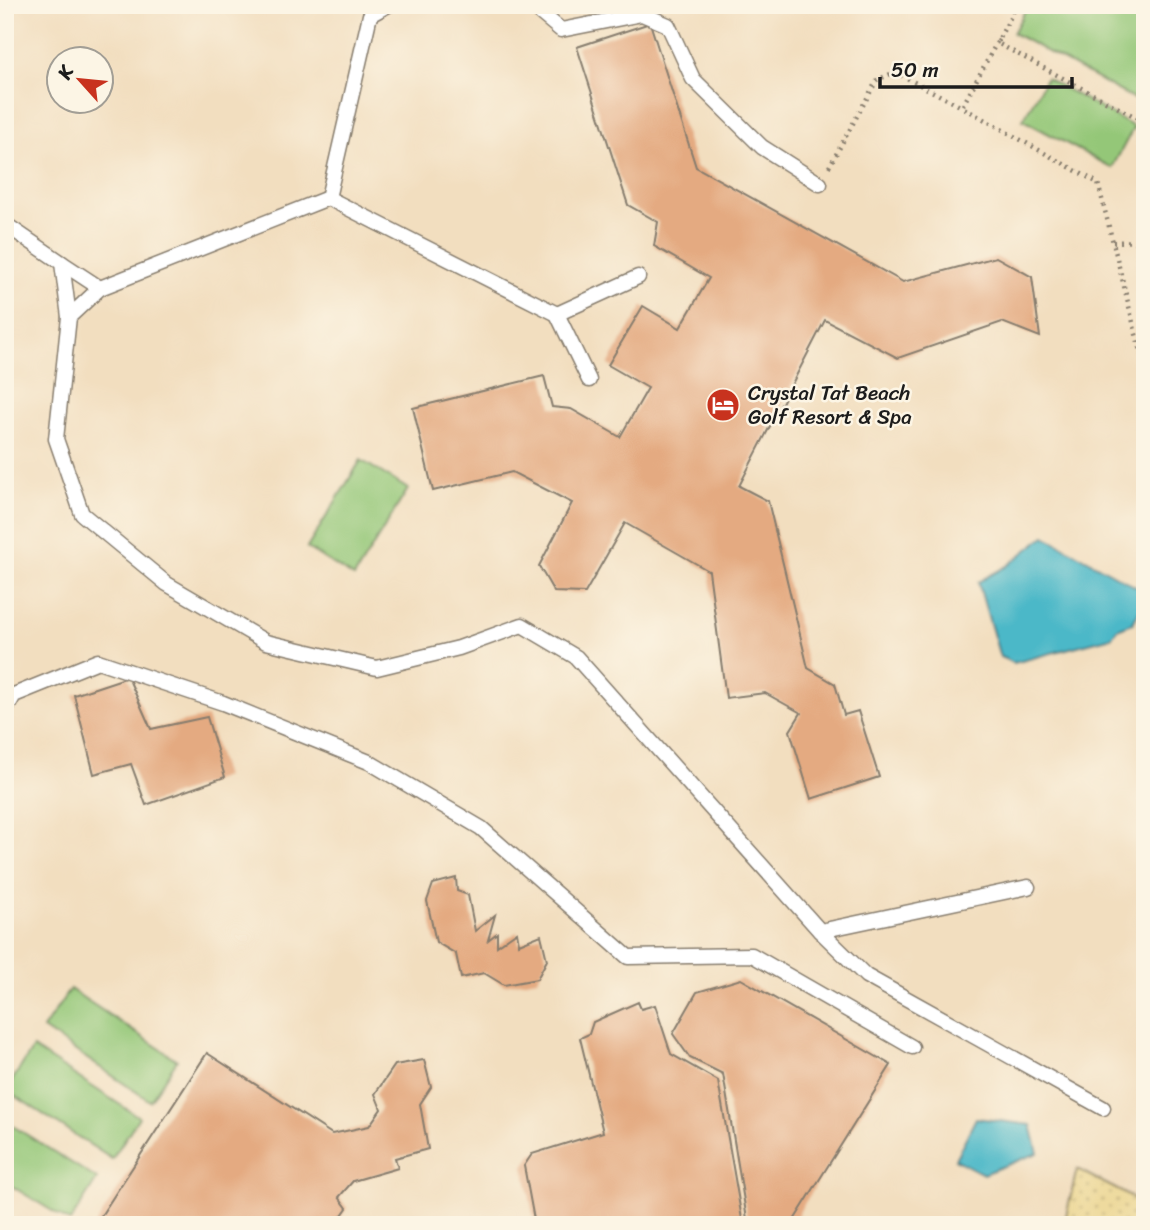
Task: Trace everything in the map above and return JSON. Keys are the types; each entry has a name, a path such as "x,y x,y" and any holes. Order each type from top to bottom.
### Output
{"lane":[{"path":"328,198 370,10 388,5"},
{"path":"531,5 561,30 642,14 668,25 693,79 762,147 820,184"},
{"path":"69,317 100,288 328,198 557,314 589,380"},
{"path":"5,224 100,288"},
{"path":"62,263 69,317 55,439 82,514 167,584 266,642 377,667 460,648 522,625 576,657 820,931 866,976 1103,1108"},
{"path":"557,314 638,277"},
{"path":"5,710 14,695 98,661 223,703 369,762 481,828 628,957 752,955 912,1047"},
{"path":"820,931 1028,887"}],"path":[{"path":"962,107 1017,5"},
{"path":"1017,5 997,43 1145,122"},
{"path":"820,184 877,80 895,72 1098,183 1145,370"},
{"path":"1113,242 1145,241"}],"green space":[{"path":"1028,5 1145,5 1145,97 1141,103 1013,33"},
{"path":"1046,78 1134,127 1112,168 1023,120"},
{"path":"361,460 408,489 354,577 307,548"},
{"path":"70,989 177,1060 150,1101 43,1029"},
{"path":"33,1048 139,1117 112,1159 6,1090"},
{"path":"5,1121 97,1179 70,1222 5,1182"}],"sand":[{"path":"1077,1169 1145,1204 1145,1225 1064,1225"}],"water":[{"path":"1045,536 1145,592 1145,600 1133,623 1117,629 1112,637 1014,663 1000,657 978,582 1007,566"},
{"path":"976,1118 1031,1125 1038,1153 983,1174 955,1159"}],"building":[{"path":"650,23 696,167 903,282 996,257 1032,277 1040,337 1002,322 898,358 825,320 739,486 768,501 808,668 835,684 844,715 858,711 879,777 811,799 790,731 801,713 765,693 726,698 709,571 625,523 585,593 554,592 539,566 572,503 512,472 433,491 413,408 544,376 552,407 571,409 620,437 648,388 608,365 643,306 680,328 709,278 654,246 658,222 628,205 577,47"},
{"path":"128,677 151,729 207,717 225,777 146,805 131,764 94,774 74,695"},
{"path":"456,878 457,891 468,895 475,931 495,915 488,940 497,933 497,946 517,932 519,944 541,935 547,960 537,979 504,985 484,973 461,978 456,954 436,942 427,901 433,884"},
{"path":"741,979 891,1065 791,1225 748,1225 723,1074 690,1058 673,1034 697,992"},
{"path":"638,1002 641,1009 655,1005 671,1054 718,1081 743,1225 535,1225 524,1166 532,1154 603,1132 580,1038 589,1034 593,1022"},
{"path":"207,1053 332,1134 369,1126 381,1109 375,1094 395,1065 424,1060 431,1087 420,1104 428,1149 395,1158 398,1168 353,1181 339,1197 347,1208 335,1225 95,1225"}],"place":[{"name":"Crystal Tat Beach Golf Resort & Spa","path":"723,405"}]}
